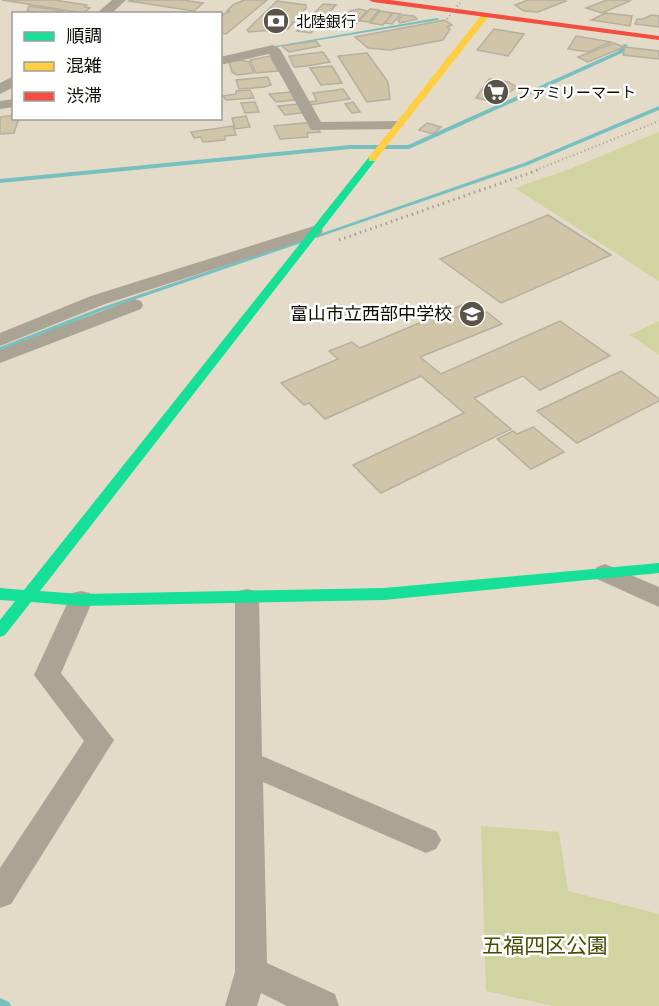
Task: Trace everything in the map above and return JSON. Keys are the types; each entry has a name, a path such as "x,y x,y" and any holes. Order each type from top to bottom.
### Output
{"street":[{"path":"105,12 120,0"},
{"path":"373,0 659,38"},
{"path":"0,631 494,3"},
{"path":"222,61 273,50 316,127 397,125"},
{"path":"0,340 98,300 313,231"},
{"path":"0,357 109,313 273,257 296,255"},
{"path":"0,594 81,600 384,594 659,568"},
{"path":"605,573 659,598"},
{"path":"241,1006 250,972 247,598"},
{"path":"0,894 100,740 47,675 81,600"},
{"path":"248,762 426,840"},
{"path":"250,972 323,1006"}],"path":[{"path":"447,19 462,0"},
{"path":"332,242 542,168 659,121"}],"green space":[{"path":"659,132 659,281 515,188 570,169"},
{"path":"659,321 659,355 630,335"},
{"name":"五福四区公園","path":"481,826 559,832 568,891 659,914 659,1006 553,1006 486,991"}],"building":[{"path":"2,0 54,0 87,5 85,7 90,8 84,12"},
{"path":"183,0 203,3 194,11 129,1"},
{"path":"244,0 267,0 226,34 222,33 222,15 230,11 227,11"},
{"path":"528,0 566,1 538,12 524,11 515,5"},
{"path":"607,0 630,1 602,13 586,8"},
{"name":"北陸銀行","path":"277,1 306,5 306,8 288,29 249,32 247,30"},
{"path":"323,4 336,5 311,33 297,31"},
{"path":"29,6 64,11 33,12 27,11"},
{"path":"359,9 367,11 351,29 336,27 350,11"},
{"path":"370,9 379,10 369,22 359,21"},
{"path":"380,11 393,13 383,25 370,23"},
{"path":"393,13 401,14 392,24 384,23"},
{"path":"606,13 632,16 630,26 591,20"},
{"path":"403,15 414,16 417,19 400,23 398,20"},
{"path":"651,15 659,16 659,27 635,24 637,19"},
{"path":"445,20 452,25 447,27 450,29 443,40 390,50 368,48 355,37"},
{"path":"494,29 524,34 508,56 477,50"},
{"path":"576,36 611,42 588,52 568,49"},
{"path":"316,41 320,46 289,52 282,46"},
{"path":"614,43 624,47 588,62 578,57"},
{"path":"625,47 659,51 659,59 623,55"},
{"path":"323,52 330,62 294,67 289,56"},
{"path":"367,53 388,82 390,99 367,102 338,56"},
{"path":"270,56 278,71 256,73 250,60"},
{"path":"240,60 249,62 254,73 237,75 232,72 229,62"},
{"path":"332,66 342,83 321,85 310,68"},
{"path":"268,77 271,85 264,87 239,89 236,80"},
{"name":"ファミリーマート","path":"489,79 508,82 517,87 495,102 476,98"},
{"path":"343,89 350,99 310,105 309,102 317,101 313,93"},
{"path":"250,90 254,98 226,100 223,96 236,94 236,91"},
{"path":"292,92 294,100 276,102 269,94"},
{"path":"255,102 259,112 245,113 241,103"},
{"path":"353,102 360,112 352,113 345,104"},
{"path":"298,104 308,112 285,115 278,106"},
{"path":"12,115 12,120 18,120 14,133 0,134 0,117"},
{"path":"246,116 250,127 235,129 232,118"},
{"path":"314,122 320,132 307,133 308,137 280,139 274,126"},
{"path":"427,123 441,127 433,134 419,130"},
{"path":"233,126 236,135 225,136 225,140 203,142 201,137 194,138 191,132"},
{"path":"548,215 611,255 501,303 440,259"},
{"path":"464,304 479,315 487,312 502,324 420,357 441,374 560,321 610,356 540,390 523,376 474,398 511,429 381,493 353,465 464,413 421,376 325,419 309,403 304,405 281,383 338,359 329,351 352,342 360,348"},
{"path":"621,371 659,401 577,443 537,411"},
{"path":"533,427 564,452 531,469 497,439 513,431 517,434"}],"waterway":[{"path":"266,48 437,19"},
{"path":"0,181 350,147 409,147 620,52 626,45"},
{"path":"317,236 526,164 659,108"},
{"path":"0,350 99,310 302,241"},
{"path":"0,1004 5,1006"}],"traffic: fast":[{"path":"0,631 372,159"},
{"path":"0,594 81,600 384,594 659,568"}],"traffic: slow":[{"path":"372,159 485,16"}],"traffic: jam":[{"path":"373,0 659,38"}],"place":[{"name":"北陸銀行","path":"276,21"},
{"name":"ファミリーマート","path":"496,92"},
{"name":"富山市立西部中学校","path":"472,314"}]}
